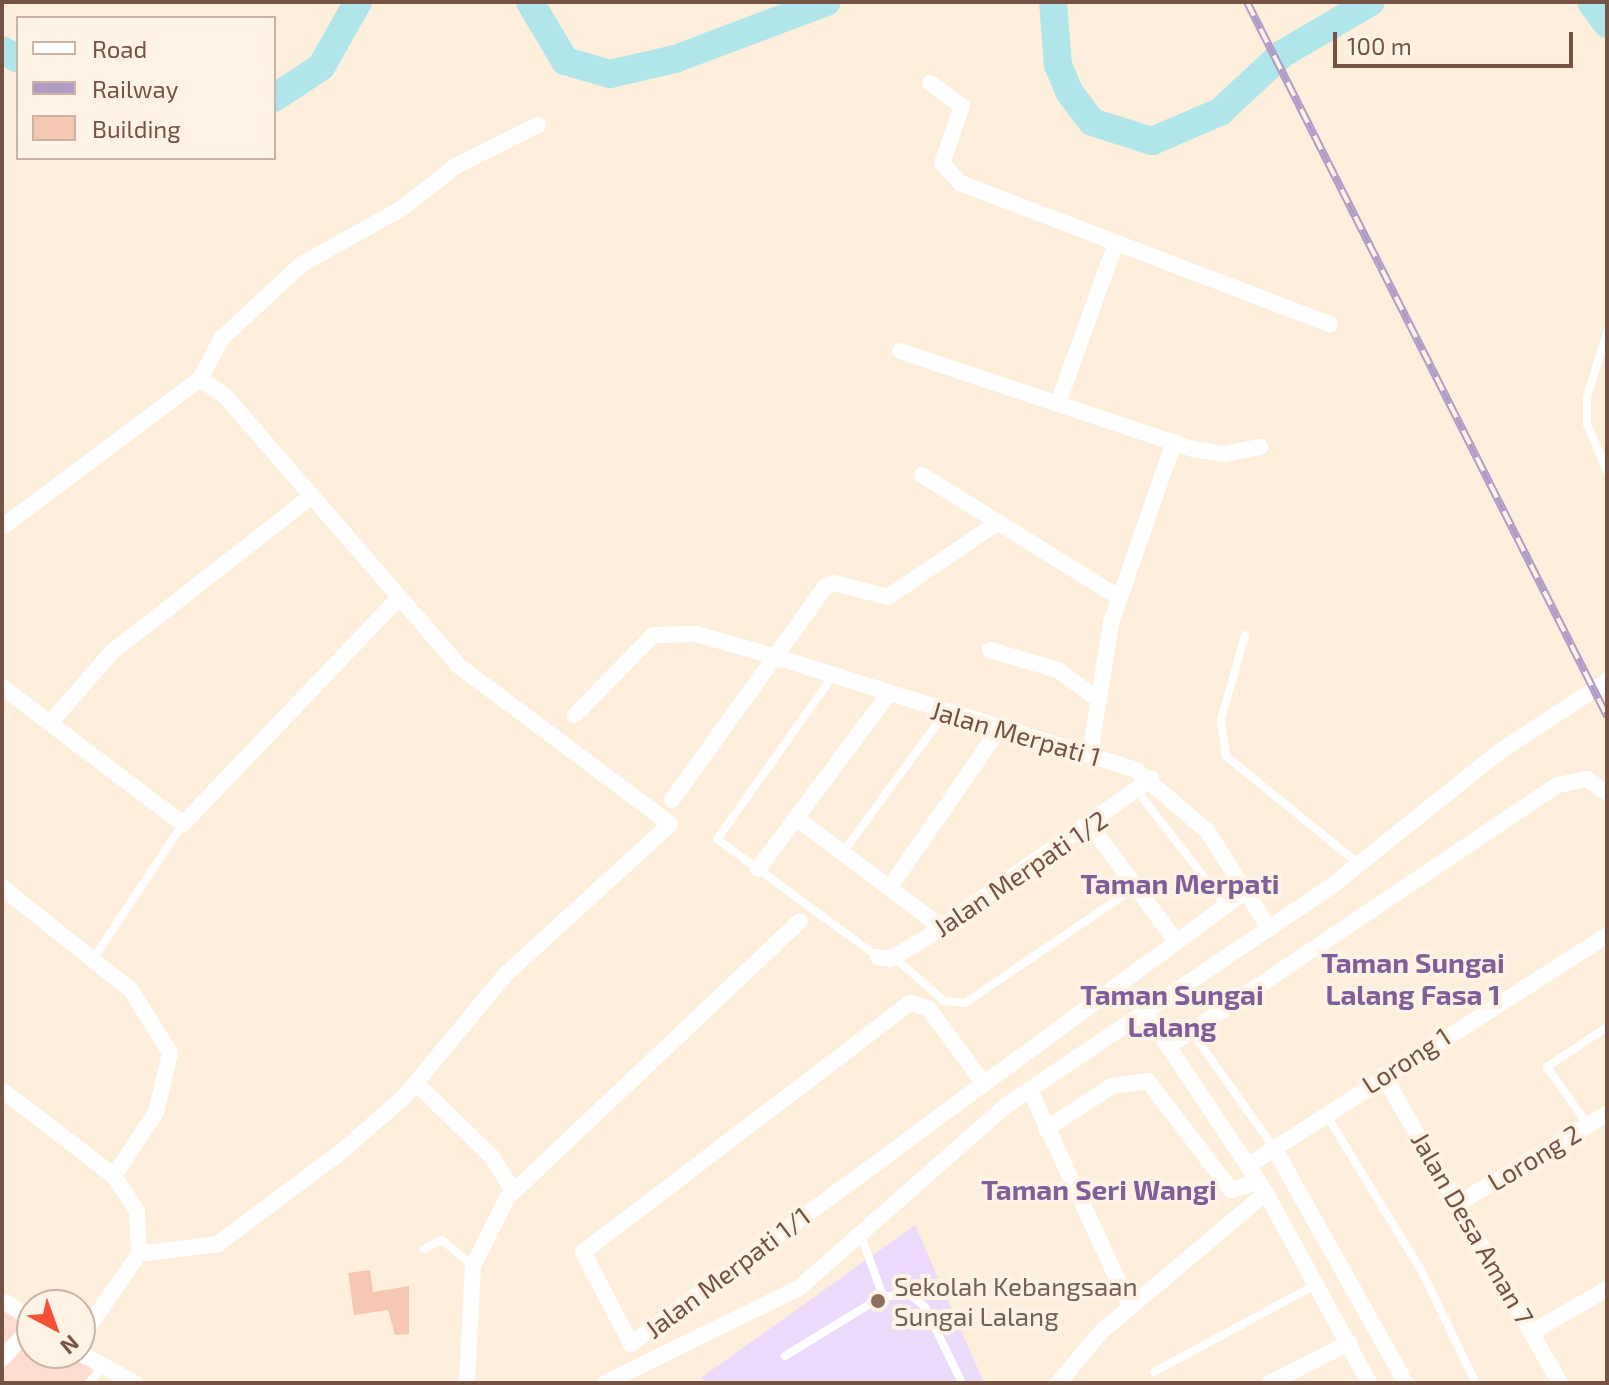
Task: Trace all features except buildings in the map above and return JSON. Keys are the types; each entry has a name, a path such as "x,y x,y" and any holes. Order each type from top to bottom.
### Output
{"street":[{"path":"930,83 962,106 943,153 947,174 1116,243 1330,324"},
{"path":"2,527 200,379 222,338 302,264 401,209 456,166 538,125"},
{"path":"1058,403 1116,243"},
{"path":"900,351 1174,442 1224,454 1260,447"},
{"path":"139,1254 218,1244 341,1152 416,1083 506,974 670,824 493,696 396,601 312,496 224,395 200,379"},
{"path":"1090,754 1118,597 1174,442"},
{"path":"922,475 994,525 1118,597"},
{"path":"50,723 112,652 312,496"},
{"path":"672,800 825,587 834,583 888,597 994,525"},
{"path":"2,687 183,824 396,601"},
{"name":"Jalan Merpati 1","path":"575,715 653,635 696,634 773,656 888,695 1090,754 1151,779 1208,832 1269,928"},
{"path":"990,650 1058,670 1099,700"},
{"path":"605,1383 643,1369 799,1288 1030,1090 1360,865 1575,700 1607,681"},
{"path":"758,869 888,695"},
{"path":"890,887 1000,728"},
{"name":"Jalan Merpati 1/2","path":"885,958 941,927 1138,792 1151,779"},
{"path":"1169,1046 1558,785 1587,779 1607,793"},
{"path":"798,819 941,927"},
{"path":"1090,825 1175,940"},
{"path":"2,887 94,958 138,998 171,1062 156,1112 114,1176"},
{"name":"Jalan Merpati 1/1","path":"983,1082 920,1002 583,1252 631,1344 1175,940 1247,890"},
{"path":"467,1383 473,1266 488,1225 513,1190 800,921"},
{"name":"Lorong 1","path":"1249,1165 1383,1075 1607,935"},
{"path":"1145,1011 1249,1165 1318,1284 1369,1383"},
{"name":"Jalan Desa Aman 7","path":"1383,1075 1462,1201 1560,1383"},
{"path":"1046,1129 1112,1086 1148,1081 1231,1190 1262,1187"},
{"path":"416,1083 492,1157 513,1190"},
{"path":"2,1090 114,1176 137,1211 139,1254 96,1316"},
{"path":"1030,1090 1130,1306"},
{"name":"Lorong 2","path":"1462,1201 1607,1114"},
{"path":"1274,1148 1406,1383"},
{"path":"1058,1383 1130,1306 1262,1187"},
{"path":"1532,1332 1607,1289"},
{"path":"2,1359 16,1342"},
{"path":"1270,1383 1349,1343"},
{"path":"631,1344 643,1369"},
{"path":"96,1362 135,1383"}],"lane":[{"path":"1607,332 1587,397 1587,424 1607,471"},
{"path":"1245,635 1221,720 1226,756 1360,865"},
{"path":"833,676 717,835 758,869 944,1001 965,1003 1136,887"},
{"path":"843,852 946,712"},
{"path":"1138,792 1225,904"},
{"path":"94,958 183,824"},
{"path":"1588,1125 1547,1067 1607,1027"},
{"path":"1191,1031 1274,1148"},
{"path":"1326,1114 1422,1272 1476,1383"},
{"path":"861,1236 883,1296"},
{"path":"424,1249 442,1240 473,1266"},
{"path":"1154,1372 1318,1284"},
{"path":"785,1356 883,1296 911,1295 925,1307 962,1383"},
{"path":"88,1383 105,1367"}],"shaded area":[{"name":"Sekolah Kebangsaan Sungai Lalang","path":"915,1225 984,1383 705,1383 702,1377"},
{"path":"2,1307 16,1317 16,1369 91,1369 96,1383 2,1383"}],"waterway":[{"path":"276,97 321,67 358,2"},
{"path":"530,2 565,61 610,74 675,59 827,2"},
{"path":"1053,2 1058,65 1070,93 1092,122 1152,141 1220,112 1282,54 1371,2"},
{"path":"1591,2 1607,24"},
{"path":"2,50 16,58"}],"railway":[{"path":"1247,2 1607,716"}],"place":[{"name":"Sekolah Kebangsaan Sungai Lalang","path":"878,1301"}],"district":[{"name":"Taman Merpati","path":"1180,883"},
{"name":"Taman Sungai Lalang Fasa 1","path":"1413,978"},
{"name":"Taman Sungai Lalang","path":"1172,1010"},
{"name":"Taman Seri Wangi","path":"1099,1189"}]}
